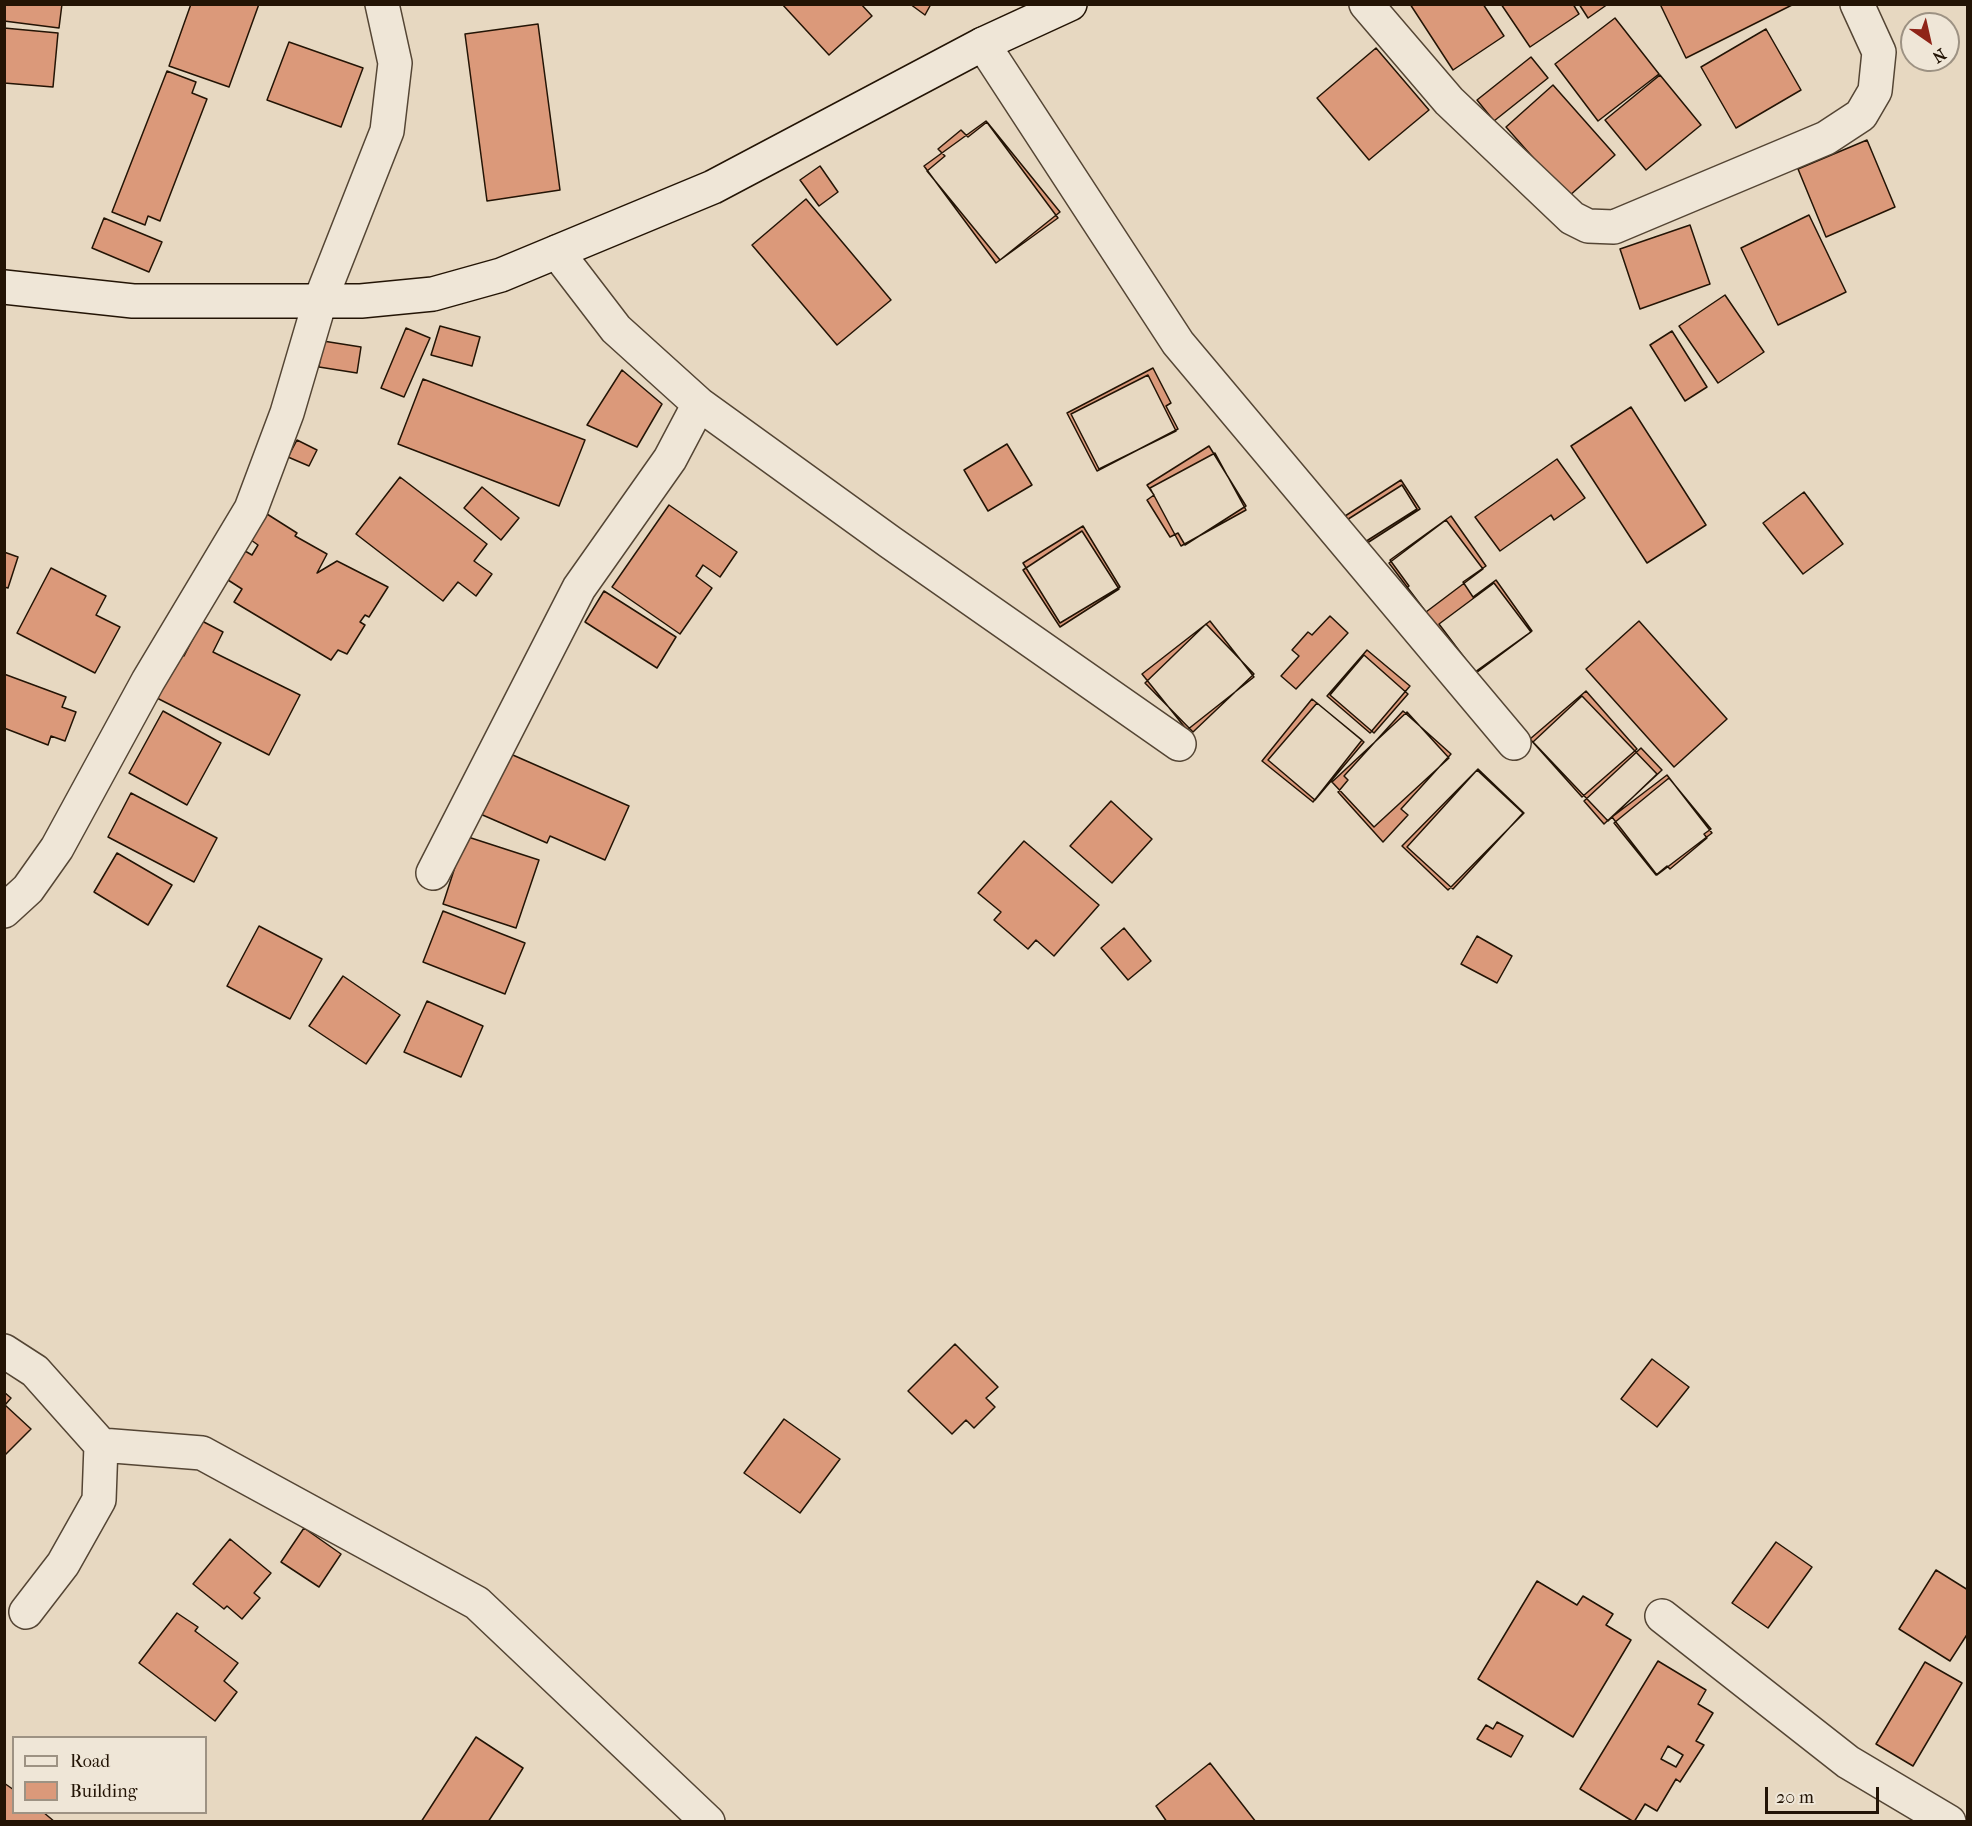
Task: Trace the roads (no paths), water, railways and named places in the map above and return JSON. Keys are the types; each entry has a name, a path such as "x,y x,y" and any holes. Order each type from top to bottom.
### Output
{"street":[{"path":"4,911 28,889 57,848 148,681 251,509 287,414 320,301 387,131 395,63 382,4"},
{"path":"4,287 133,301 361,301 433,294 501,275 714,187 983,44 1070,4"},
{"path":"1366,4 1449,101 1572,218 1588,226 1614,227 1826,138 1861,115 1875,91 1880,52 1857,4"},
{"path":"983,44 1178,343 1515,742"},
{"path":"557,252 616,330 699,404 890,542 1179,744"},
{"path":"432,873 579,588 670,459 699,404"},
{"path":"4,1352 35,1371 100,1445 99,1500 63,1564 26,1612"},
{"path":"100,1445 202,1453 477,1603 708,1821"},
{"path":"1662,1616 1848,1762 1949,1821"}]}
